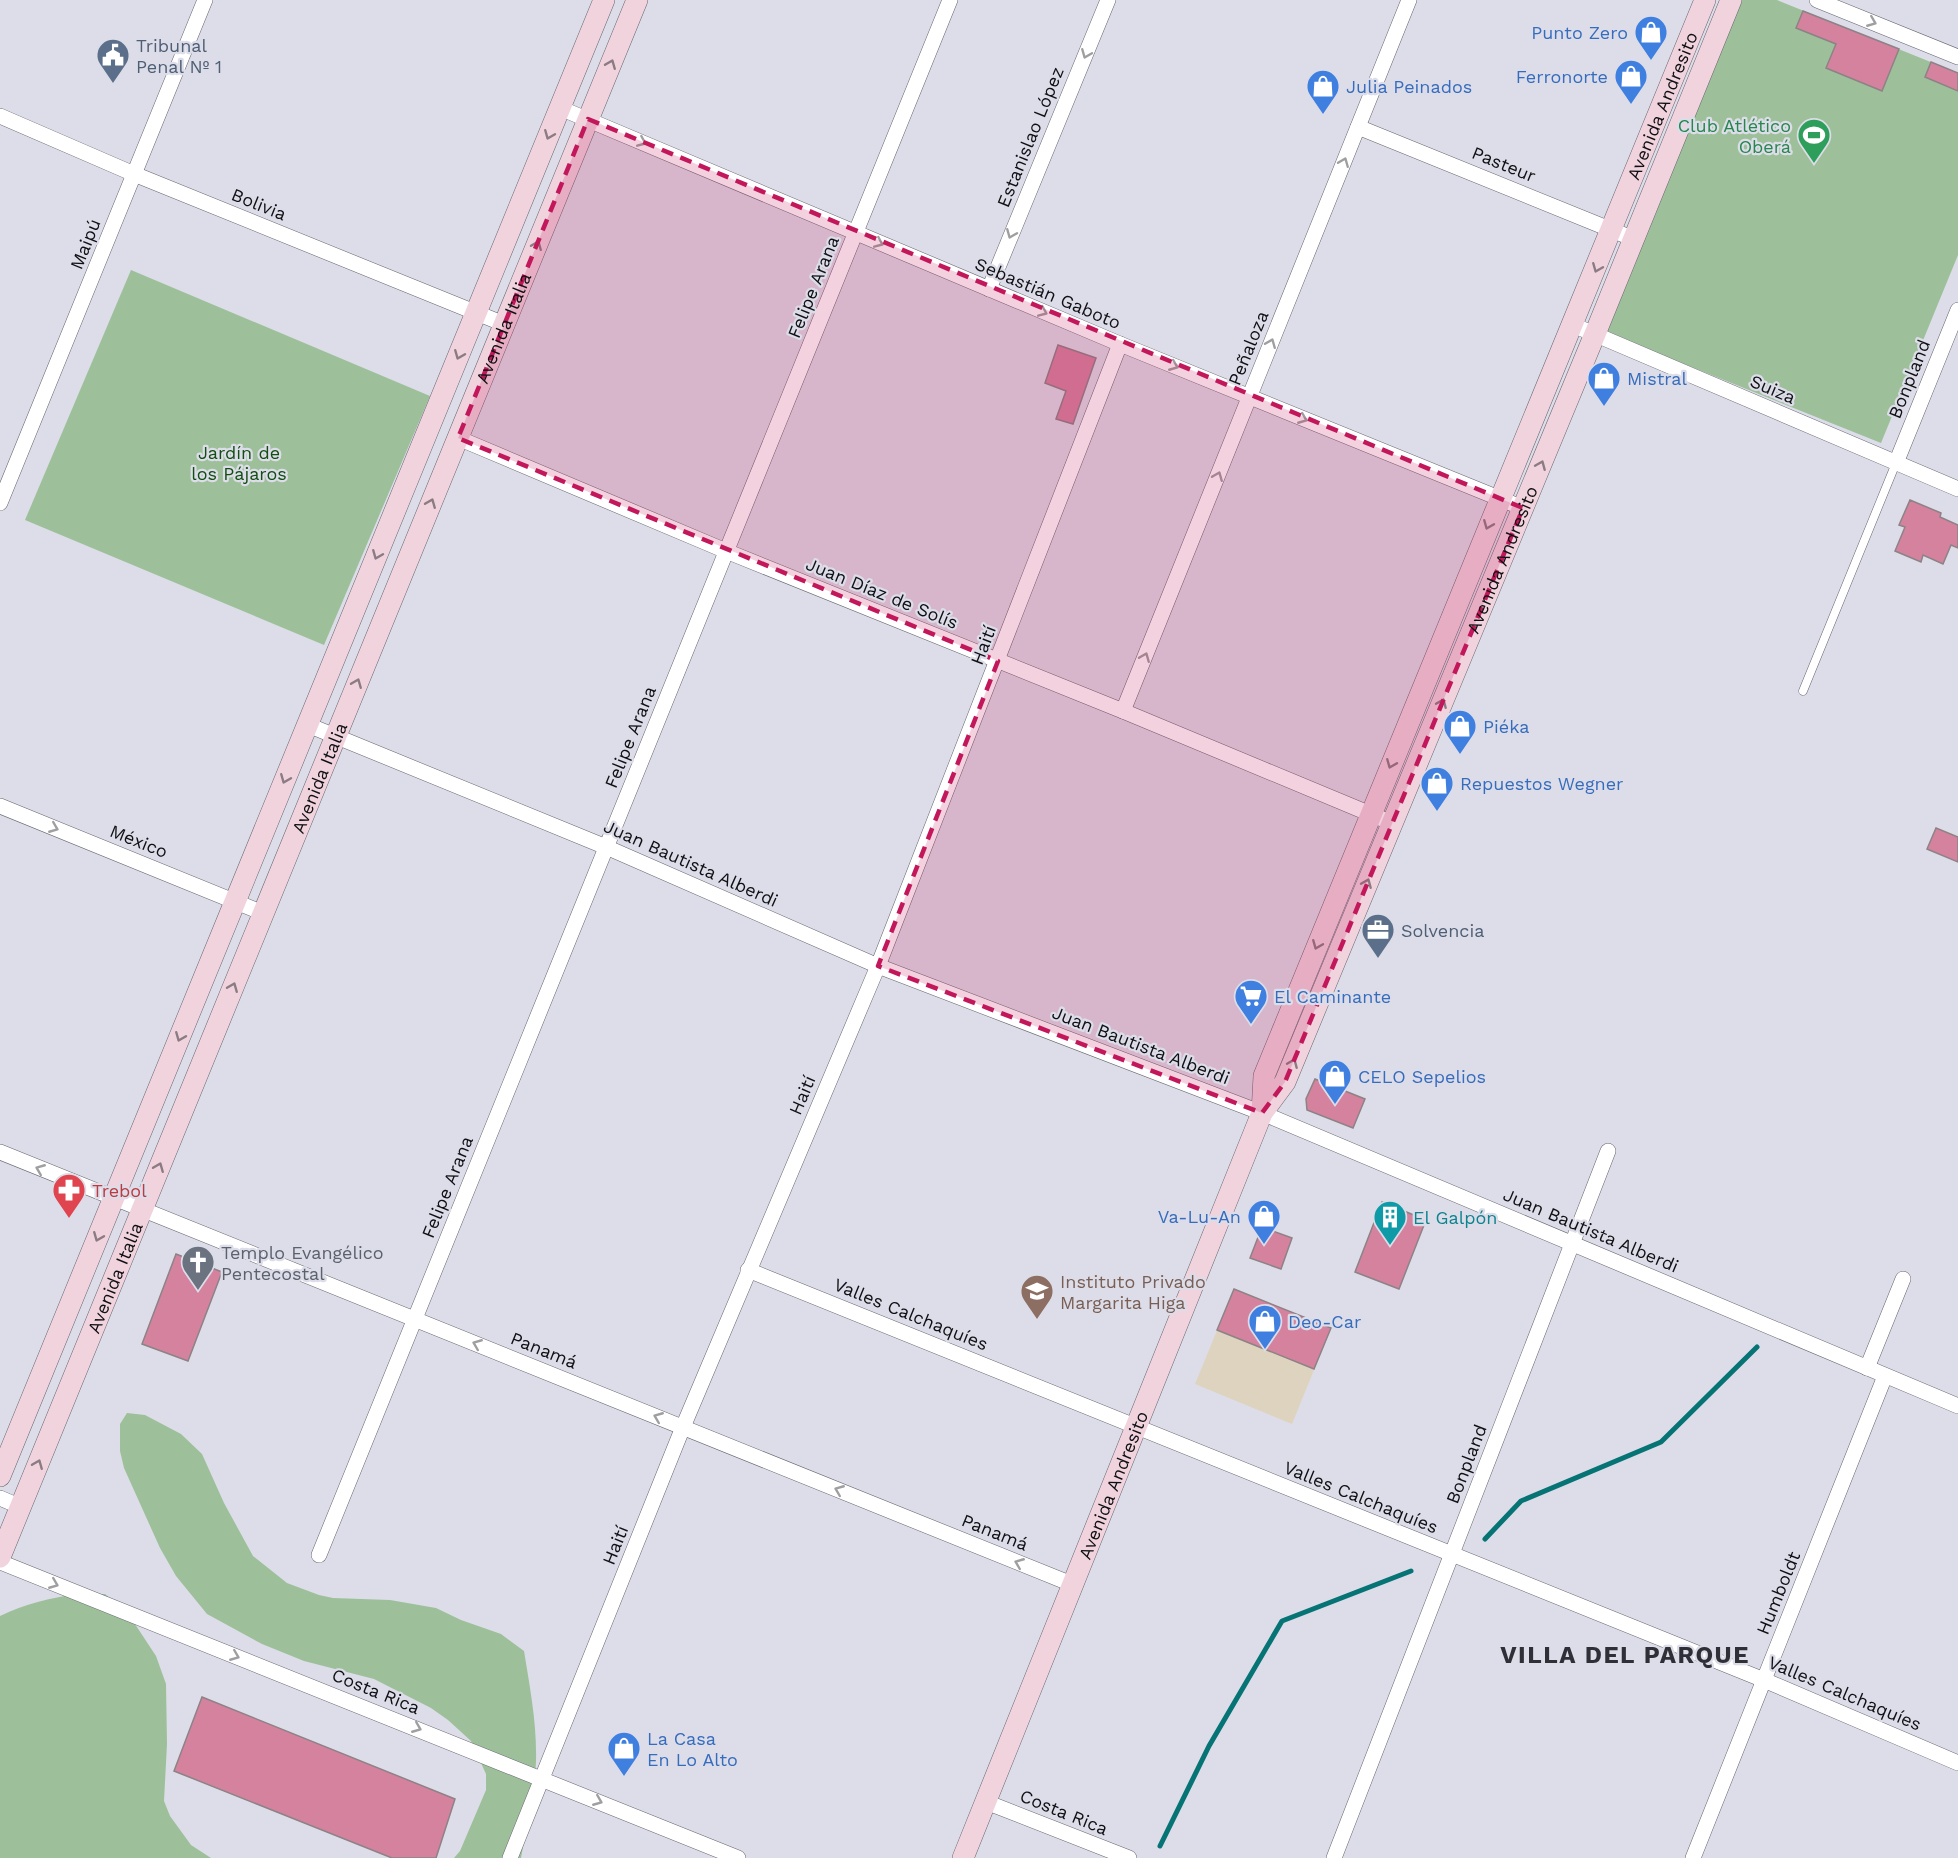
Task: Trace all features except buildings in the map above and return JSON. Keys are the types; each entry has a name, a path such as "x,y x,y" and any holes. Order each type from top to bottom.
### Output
{"main road":[{"name":"Avenida Italia","path":"0,1557 637,0"},
{"name":"Avenida Andresito","path":"1262,1113 1264,1076 1705,0"},
{"name":"Avenida Andresito","path":"963,1858 1262,1113 1285,1082 1731,0"},
{"name":"Avenida Italia","path":"0,1476 560,108 600,1"}],"street":[{"name":"Maipú","path":"0,503 5,475 134,174 205,0"},
{"name":"Felipe Arana","path":"319,1556 950,0"},
{"name":"Estanislao López","path":"989,289 1108,0"},
{"name":"Peñaloza","path":"1123,711 1409,0"},
{"path":"1817,0 1958,57"},
{"name":"Sebastián Gaboto","path":"560,108 1120,344 1523,508"},
{"name":"Bolivia","path":"0,116 134,174 504,324"},
{"name":"Pasteur","path":"1358,127 1634,239"},
{"name":"Bonpland","path":"1896,463 1958,310"},
{"name":"Suiza","path":"1573,325 1958,489"},
{"name":"Haití","path":"510,1858 683,1427 878,966 1120,344"},
{"name":"Juan Díaz de Solís","path":"458,438 726,551 1123,711 1392,823"},
{"name":"Juan Bautista Alberdi","path":"308,725 606,847 878,966 1262,1113 1958,1406"},
{"name":"México","path":"0,806 263,913"},
{"name":"Bonpland","path":"1334,1858 1608,1151"},
{"name":"Panamá","path":"0,1152 1074,1585"},
{"name":"Valles Calchaquíes","path":"748,1270 1764,1680 1958,1763"},
{"path":"1867,1368 1903,1279"},
{"name":"Humboldt","path":"1694,1858 1885,1376"},
{"path":"0,1498 21,1507"},
{"name":"Costa Rica","path":"0,1562 738,1858"},
{"name":"Costa Rica","path":"986,1802 1129,1858"}],"lane":[{"path":"1803,691 1896,463"}],"highlighted area":[{"path":"588,119 1523,508 1285,1082 1262,1113 878,966 998,661 458,438"}],"shaded area":[{"name":"Deo-Car","path":"1234,1289 1331,1328 1292,1424 1195,1384"}],"green space":[{"name":"Club Atlético Oberá","path":"1738,0 1777,0 1958,73 1958,255 1881,443 1602,331"},
{"name":"Jardín de los Pájaros","path":"131,270 430,396 324,645 25,520"},
{"path":"127,1413 145,1415 181,1434 202,1454 224,1503 253,1556 287,1583 333,1598 390,1600 436,1608 461,1620 501,1634 524,1651 531,1692 536,1761 521,1858 454,1858 460,1851 486,1790 486,1774 471,1741 448,1720 431,1708 374,1679 304,1661 262,1644 207,1614 176,1576 160,1548 124,1468 120,1451 120,1424"},
{"path":"77,1594 105,1594 127,1612 156,1656 166,1684 167,1744 164,1801 170,1816 191,1845 211,1858 0,1858 0,1616 38,1602"}],"waterway":[{"path":"1485,1539 1521,1501 1661,1442 1757,1347"},
{"path":"1160,1846 1209,1746 1282,1621 1411,1571"}],"place":[{"name":"Punto Zero","path":"1651,61"},
{"name":"Tribunal Penal Nº 1","path":"113,84"},
{"name":"Ferronorte","path":"1631,105"},
{"name":"Julia Peinados","path":"1323,115"},
{"name":"Club Atlético Oberá","path":"1814,164"},
{"name":"Mistral","path":"1604,407"},
{"name":"Piéka","path":"1460,755"},
{"name":"Repuestos Wegner","path":"1437,812"},
{"name":"Solvencia","path":"1378,959"},
{"name":"El Caminante","path":"1251,1025"},
{"name":"CELO Sepelios","path":"1335,1105"},
{"name":"Trebol","path":"69,1219"},
{"name":"Va-Lu-An","path":"1264,1245"},
{"name":"El Galpón","path":"1390,1246"},
{"name":"Templo Evangélico Pentecostal","path":"198,1291"},
{"name":"Instituto Privado Margarita Higa","path":"1037,1320"},
{"name":"Deo-Car","path":"1265,1350"},
{"name":"La Casa En Lo Alto","path":"624,1777"}],"district":[{"name":"VILLA DEL PARQUE","path":"1625,1655"}]}
